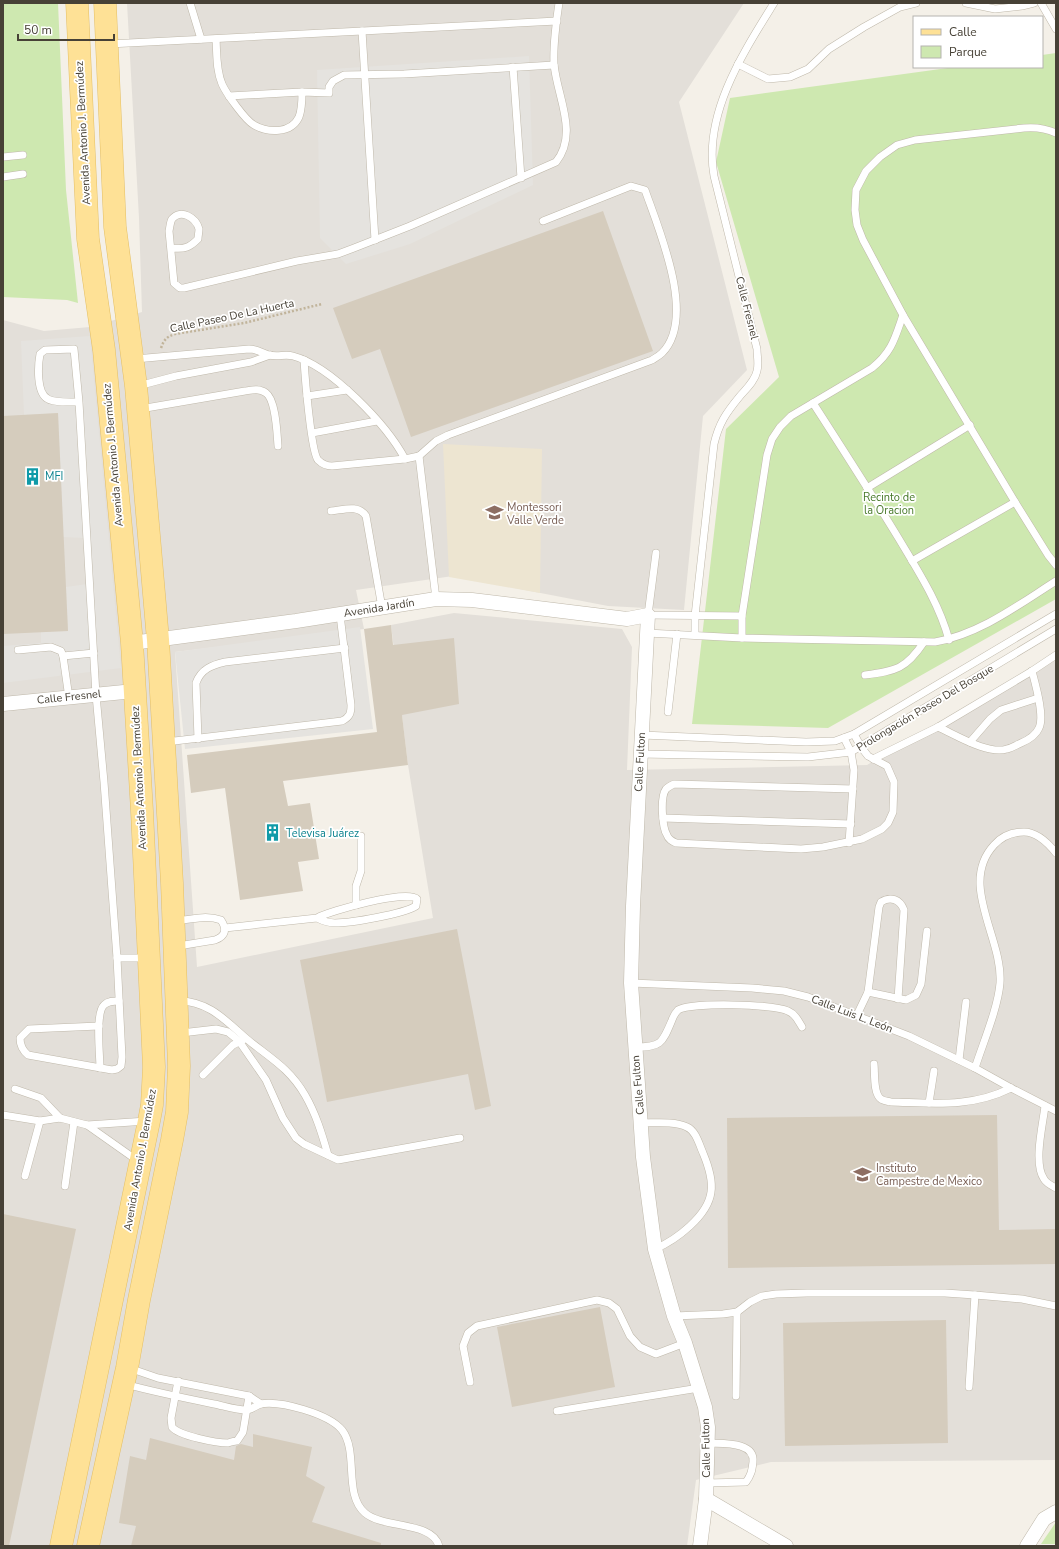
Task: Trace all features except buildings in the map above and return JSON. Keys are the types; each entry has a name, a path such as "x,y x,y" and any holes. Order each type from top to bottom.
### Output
{"main road":[{"name":"Avenida Antonio J. Bermúdez","path":"61,1546 141,1163 152,1105 154,1067 142,811 132,643 104,350 88,239 77,3"},
{"path":"88,1546 125,1376 177,1112 179,1079 172,883 158,640 136,386 115,227 105,3"},
{"path":"142,811 153,815 158,822 162,867 167,878 172,883"},
{"path":"145,879 150,883 157,896 165,939 167,943 174,947"},
{"path":"118,1276 124,1290 125,1301 113,1366 115,1375 125,1376"}],"street":[{"name":"Avenida Jardín","path":"132,643 340,615 436,599 487,601 627,620 648,615"},
{"name":"Calle Fulton","path":"648,615 640,754 631,983 634,1047 642,1123 643,1157 655,1249 674,1316 685,1343 705,1407 708,1443 707,1483 700,1546"},
{"name":"Avenida Jardín","path":"627,620 647,632"},
{"name":"Calle Fresnel","path":"3,704 134,691"},
{"path":"706,1499 786,1546"},
{"path":"1027,1546 1044,1520 1056,1512"}],"lane":[{"path":"190,3 201,40"},
{"path":"172,248 182,249 191,246 198,239 199,228 193,219 187,214 180,214 173,218 170,223 169,231 172,248 174,283 180,288 297,261 338,254 410,226 556,162 566,145 567,129 554,66 559,3"},
{"name":"Calle Fresnel","path":"695,635 695,616 717,428 754,380 757,371 757,349 712,169 712,152 716,121 728,86 738,64 774,3"},
{"path":"738,64 768,79 790,77 808,69 829,49 864,27 900,6 916,3"},
{"path":"966,3 995,9 1034,3"},
{"path":"1041,3 1056,29"},
{"path":"107,44 557,21"},
{"path":"362,31 375,240"},
{"path":"216,39 218,71 222,84 229,96 252,124 265,130 280,131 292,126 299,117 302,104 302,92"},
{"path":"229,96 302,92 329,93 329,86 332,81 344,75 554,66"},
{"path":"513,68 521,178"},
{"path":"1056,133 1049,129 1024,128 915,140 897,145 880,157 866,171 856,190 855,210 857,225 863,240 903,315 1015,502 1048,555 1056,565"},
{"path":"3,157 24,155"},
{"path":"3,177 23,174"},
{"path":"304,360 315,455 319,461 325,465 332,466 355,465 419,456 436,441 448,435 652,360 662,353 673,333 677,317 677,305 669,260 645,190 631,186 543,221"},
{"path":"742,638 742,616 767,455 772,439 780,427 791,416 872,368 882,360 890,350 903,315"},
{"path":"80,402 52,400 47,399 44,396 40,387 38,363 40,354 45,350 74,349 80,402 96,695 117,958 122,1062 121,1066 117,1069 100,1068 28,1054 22,1048 20,1038 25,1031 35,1028 99,1026"},
{"path":"133,359 256,349 270,355 293,356 304,360 333,376 377,422 396,445 405,459"},
{"path":"136,386 176,376 251,362 270,355"},
{"path":"137,409 255,389 262,390 267,393 272,403 278,446"},
{"path":"307,396 347,390"},
{"path":"813,403 912,561 942,615 949,640"},
{"path":"312,433 377,422"},
{"path":"867,488 970,425"},
{"path":"419,456 436,599"},
{"path":"912,561 1015,502"},
{"path":"330,511 354,508 364,512 366,516 382,608"},
{"path":"656,553 648,615 742,616"},
{"path":"647,632 742,638 924,642 949,640 980,628 1056,581"},
{"name":"Prolongación Paseo Del Bosque","path":"642,735 806,742 823,742 844,738 854,734 1056,614"},
{"path":"164,742 342,721 348,718 352,705 340,615"},
{"name":"Prolongación Paseo Del Bosque","path":"640,754 808,756 851,752 1056,630"},
{"path":"668,712 677,634"},
{"path":"865,675 888,672 906,664 924,642"},
{"path":"18,650 51,647 61,651 69,698"},
{"path":"198,739 196,683 199,675 205,669 225,662 345,648"},
{"path":"63,656 94,653"},
{"path":"873,759 938,727 1056,655"},
{"path":"938,727 970,742 996,750 1006,750 1031,738 1040,728 1041,720 1032,670"},
{"path":"970,742 990,719 1001,710 1038,698"},
{"path":"853,789 674,784 667,789 663,796 666,834 669,839 676,843 801,849 849,843 862,839 882,829 888,823 892,812 894,782 892,775 887,766 882,762 868,756 854,734"},
{"path":"844,738 851,752 854,770 849,843"},
{"path":"664,818 851,824"},
{"path":"975,1068 988,1030 1000,982 996,950 981,891 979,876 983,862 999,840 1006,835 1017,832 1028,832 1042,838 1056,853"},
{"path":"356,905 356,886 361,871 361,836"},
{"path":"225,928 317,918 332,911 397,897 415,897 418,902 416,906 402,912 342,923 328,923 317,918"},
{"path":"857,1015 868,992 879,906 881,902 889,898 896,900 903,906 904,917 898,999"},
{"path":"173,922 207,917 217,918 221,920 225,928 224,934 221,938 216,940 174,947"},
{"path":"868,992 898,999 906,1000 912,998 919,990 921,984 927,931"},
{"path":"117,958 149,958"},
{"name":"Calle Luis L. León","path":"631,983 717,986 784,991 808,997 909,1036 975,1068 1056,1111"},
{"path":"100,1068 100,1011 104,1004 119,1001"},
{"path":"177,1001 187,1001 204,1006 220,1016 279,1063 296,1081 314,1111 328,1155"},
{"path":"959,1060 966,1002"},
{"path":"634,1047 652,1047 658,1044 666,1036 674,1014 679,1010 694,1007 748,1006 778,1008 793,1014 802,1027"},
{"path":"178,1034 197,1030 216,1029 228,1032 239,1041 266,1080 283,1118 296,1138 304,1144 338,1160 460,1138"},
{"path":"203,1075 221,1056 239,1041 247,1038"},
{"path":"874,1064 876,1088 880,1099 890,1102 948,1104 976,1101 995,1096 1011,1088"},
{"path":"929,1103 934,1071"},
{"path":"15,1089 41,1098 60,1118"},
{"path":"1045,1106 1040,1145 1040,1172 1044,1180 1056,1188"},
{"path":"3,1115 40,1121 60,1118 87,1125 149,1121"},
{"path":"25,1176 40,1121"},
{"path":"65,1186 74,1122"},
{"path":"642,1123 680,1125 689,1128 694,1133 700,1146 711,1180 711,1192 708,1203 701,1213 682,1232 667,1243 655,1249"},
{"path":"87,1125 141,1163"},
{"path":"674,1316 737,1312 750,1302 762,1296 776,1294 854,1292 975,1295 1022,1299 1056,1306"},
{"path":"970,1386 975,1295"},
{"path":"470,1382 463,1346 468,1333 477,1326 597,1300 609,1303 617,1309 630,1336 640,1347 656,1354 685,1343"},
{"path":"736,1396 737,1312"},
{"path":"125,1376 178,1381 249,1396 261,1404"},
{"path":"125,1376 176,1397 247,1410 261,1404 280,1404 300,1408 324,1417 341,1429 345,1436 348,1445 355,1495 362,1509 374,1519 416,1528 435,1536 439,1546"},
{"path":"178,1381 171,1418 172,1427 178,1432 200,1438 226,1443 237,1441 243,1432 249,1396"},
{"path":"557,1411 699,1388"},
{"path":"707,1483 746,1482 752,1474 753,1458 749,1449 738,1445 708,1443"}],"path":[{"name":"Calle Paseo De La Huerta","path":"159,357 164,340 175,334 271,317 322,304"}],"shaded area":[{"path":"127,3 744,3 679,102 747,370 703,416 684,610 608,606 453,576 356,590 364,629 175,652 197,967 433,918 408,765 391,625 454,613 622,629 632,647 627,770 867,765 1056,653 1056,1460 771,1462 696,1480 687,1546 3,1546 3,320 44,331 90,327 142,312 139,218"},
{"path":"529,56 533,185 410,244 346,264 320,238 317,70"},
{"path":"90,336 121,668 3,683 3,646 41,643 41,632 68,631 66,587 87,584 84,538 63,537 58,413 24,415 21,341"},
{"name":"Montessori Valle Verde","path":"443,444 542,449 540,593 449,577"},
{"path":"360,627 373,729 185,749 175,652"}],"green space":[{"path":"3,3 58,3 66,190 78,303 67,300 3,297"},
{"name":"Recinto de la Oracion","path":"1056,53 1056,599 828,728 692,724 726,429 779,377 716,162 730,98 948,68 1043,68 1043,55"},
{"path":"1056,1522 1056,1544 1041,1544"}],"place":[{"name":"MFI","path":"32,476"},
{"name":"Montessori Valle Verde","path":"494,513"},
{"name":"Televisa Juárez","path":"273,833"},
{"name":"Instituto Campestre de Mexico","path":"863,1174"}]}
